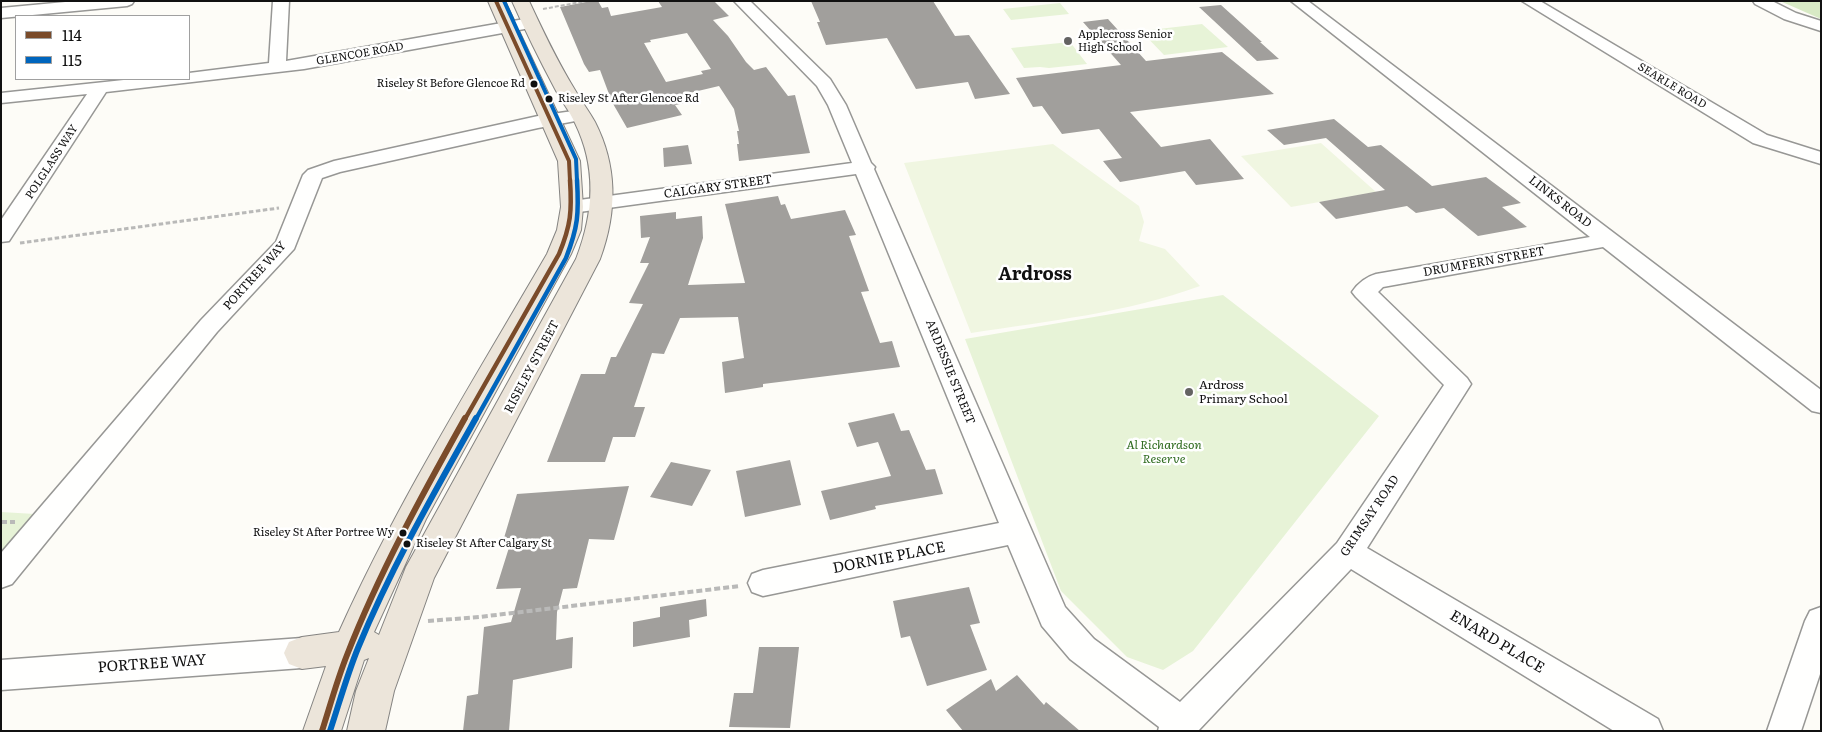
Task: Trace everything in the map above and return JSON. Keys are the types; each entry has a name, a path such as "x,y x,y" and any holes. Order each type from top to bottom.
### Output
{"highway":[{"name":"RISELEY STREET","path":"366,731 375,691 406,630 418,577 588,260 596,241 604,203 604,179 598,153 580,115 524,20 496,1"},
{"name":"RISELEY STREET","path":"322,731 350,647 373,594 412,516 559,254 569,230 572,207 569,160 552,119 520,1"},
{"path":"302,652 319,643 340,627 373,594"},
{"path":"302,652 350,647 406,630"}],"street":[{"path":"1,13 127,1"},
{"path":"278,68 281,1"},
{"name":"ARDESSIE STREET","path":"741,1 824,83 837,105 865,167 1016,532 1053,616 1082,649 1178,727"},
{"name":"LINKS ROAD","path":"1298,1 1821,404"},
{"name":"SEARLE ROAD","path":"1529,1 1760,139 1821,158"},
{"path":"1760,1 1790,16 1821,26"},
{"name":"GLENCOE ROAD","path":"190,78 278,68 524,20"},
{"path":"1,98 170,80"},
{"name":"POLGLASS WAY","path":"6,240 101,87"},
{"name":"PORTREE WAY","path":"1,575 210,326 286,244 310,178 315,174 324,170 552,119 580,115"},
{"name":"CALGARY STREET","path":"572,207 865,167"},
{"name":"DRUMFERN STREET","path":"1364,292 1376,281 1609,240"},
{"name":"GRIMSAY ROAD","path":"1178,727 1348,552 1458,384 1364,292"},
{"name":"DORNIE PLACE","path":"763,583 1016,532"},
{"name":"ENARD PLACE","path":"1348,552 1646,731"},
{"path":"1784,731 1821,621"},
{"name":"PORTREE WAY","path":"1,675 302,652"}],"path":[{"path":"524,20 586,1"},
{"path":"6,240 300,205"},
{"path":"406,630 478,617 763,583"}],"green space":[{"path":"1780,1 1821,1 1821,19"},
{"path":"1060,3 1069,14 1011,20 1003,9"},
{"path":"1202,24 1228,47 1164,55 1141,31"},
{"path":"1070,42 1087,64 1049,68 1024,68 1011,48"},
{"path":"1321,143 1376,192 1291,207 1241,156"},
{"path":"1053,144 1139,206 1144,222 1139,241 1165,249 1200,286 1116,310 971,333 904,163"},
{"name":"Al Richardson Reserve","path":"1223,295 1379,416 1193,651 1163,670 1127,657 1061,591 965,339"},
{"path":"1,512 52,515 1,563"}],"building":[{"path":"598,1 602,8 608,7 611,16 662,7 658,1 714,1 729,16 713,20 728,36 746,62 754,70 766,67 788,96 795,95 810,153 739,161 737,131 739,131 734,109 719,86 681,95 686,103 675,105 682,115 627,128 612,102 600,70 589,72 584,64 560,7","holes":["687,33 711,69 701,71 703,74 666,82 644,43 651,42 650,40"]},
{"path":"811,1 933,1 955,36 969,35 1010,94 975,99 968,82 916,89 887,38 826,45 817,22 820,22"},
{"path":"1221,5 1279,59 1257,61 1199,7"},
{"path":"1108,19 1146,61 1222,52 1274,94 1130,112 1161,147 1210,139 1244,179 1196,185 1185,171 1120,182 1103,161 1122,158 1099,129 1062,134 1042,106 1033,107 1016,78 1121,65 1083,22"},
{"path":"1334,119 1368,147 1381,145 1432,186 1486,177 1521,203 1502,207 1527,227 1478,236 1444,208 1416,213 1407,206 1336,219 1319,202 1385,190 1326,138 1284,145 1267,130"},
{"path":"688,145 692,164 664,167 663,148"},
{"path":"778,196 781,205 785,204 791,219 845,210 856,235 849,236 869,291 861,292 880,343 892,341 900,367 763,384 763,387 725,393 722,362 744,358 738,317 680,318 664,354 652,353 634,407 645,407 635,437 613,437 605,462 547,462 581,374 605,374 611,357 616,357 643,304 629,303 649,263 640,263 650,237 641,238 640,216 676,212 676,219 702,216 703,238 688,285 745,283 725,204"},
{"path":"894,413 901,431 909,430 926,470 935,469 943,494 875,506 876,509 830,520 821,491 891,476 878,442 857,447 848,423"},
{"path":"790,460 801,505 745,517 736,471"},
{"path":"671,462 711,470 692,506 650,497"},
{"path":"629,486 614,540 589,539 577,588 563,589 557,612 556,640 573,637 572,668 513,680 509,731 463,731 467,696 478,694 484,627 511,622 521,588 496,589 512,538 504,538 517,494"},
{"path":"969,587 980,623 970,625 987,670 927,686 910,636 901,638 893,601"},
{"path":"706,599 707,616 689,620 690,637 633,647 633,622 660,617 660,607"},
{"path":"759,647 799,647 790,728 729,727 734,693 753,693"},
{"path":"1017,675 1044,705 1046,702 1080,731 963,731 946,710 991,679 996,691"}],"transit line":[{"name":"114","path":"322,731 347,655 397,545 449,446 559,254 569,230 572,207 569,161 496,1"},
{"name":"115","path":"330,731 357,650 380,597 419,520 566,258 576,232 579,208 576,159 504,1"}],"place":[{"name":"Applecross Senior High School","path":"1068,41"},
{"name":"Riseley St Before Glencoe Rd","path":"534,84"},
{"name":"Riseley St After Glencoe Rd","path":"549,99"},
{"name":"Ardross Primary School","path":"1189,392"},
{"name":"Riseley St After Portree Wy","path":"403,533"},
{"name":"Riseley St After Calgary St","path":"407,544"}],"district":[{"name":"Ardross","path":"1035,275"}]}
